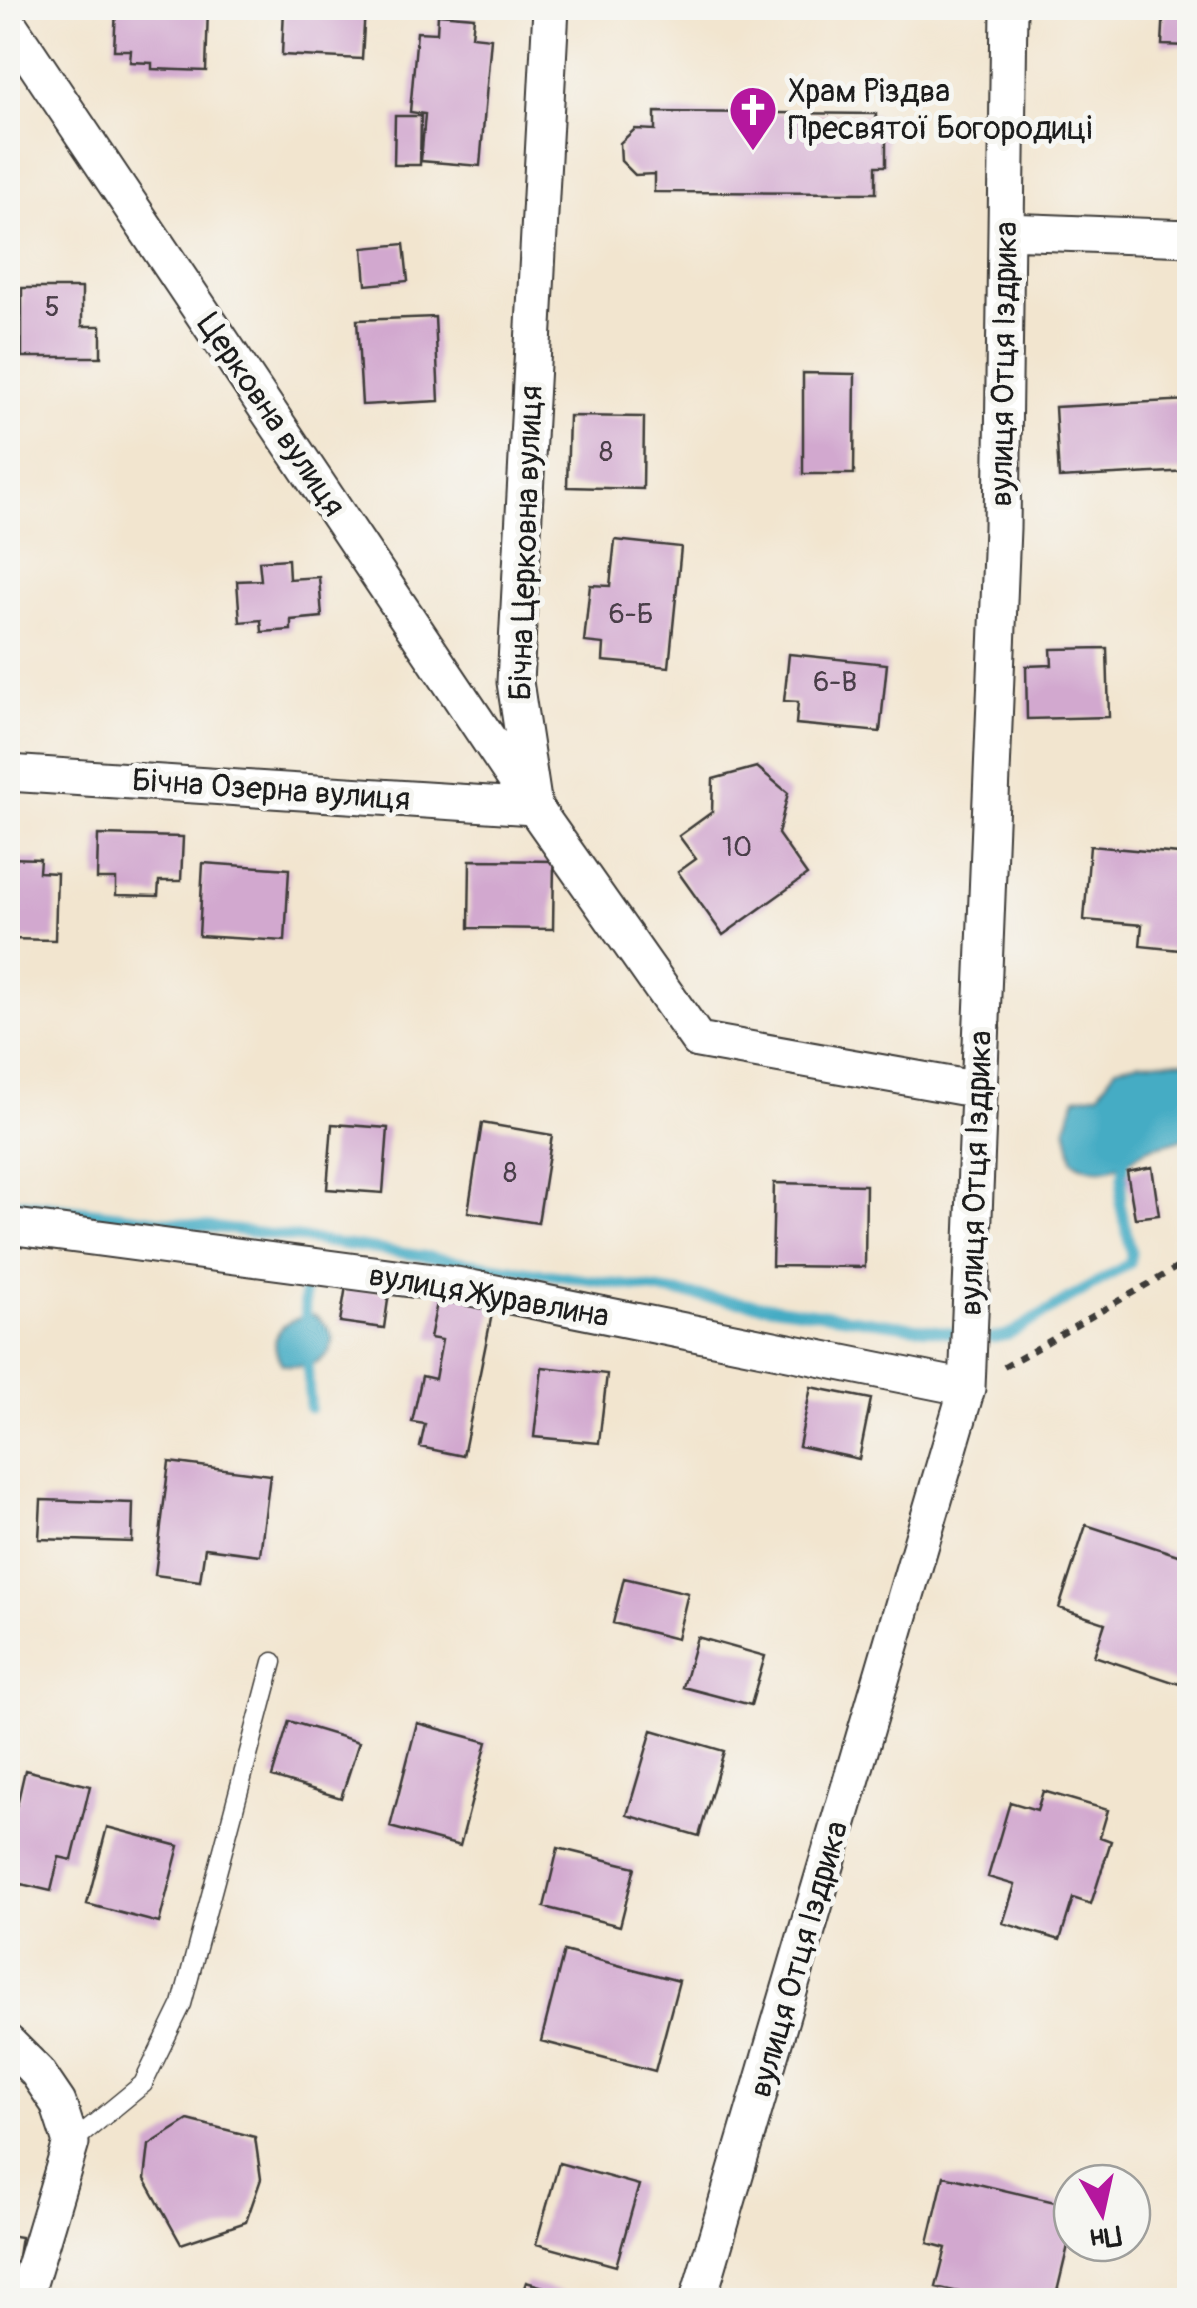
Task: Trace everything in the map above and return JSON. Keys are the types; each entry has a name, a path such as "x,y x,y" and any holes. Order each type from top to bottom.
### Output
{"street":[{"name":"Бічна Церковна вулиця","path":"551,8 515,682 534,807 698,1040 979,1090"},
{"name":"вулиця Отця Іздрика","path":"698,2300 967,1388 1002,528 1008,8"},
{"name":"Церковна вулиця","path":"8,23 534,807"},
{"path":"1006,231 1190,238"},
{"name":"Бічна Озерна вулиця","path":"8,772 534,807"},
{"name":"вулиця Журавлина","path":"8,1226 456,1285 967,1388"},
{"path":"8,2043 37,2072 58,2103 72,2144 24,2300"}],"lane":[{"path":"72,2144 142,2084 182,2004 273,1662"}],"path":[{"path":"967,1388 1190,1260"}],"water":[{"path":"1189,1061 1189,1135 1149,1148 1109,1168 1094,1169 1073,1160 1066,1126 1076,1097 1099,1093 1116,1067 1140,1062"},
{"path":"313,1315 331,1334 329,1352 311,1364 282,1364 275,1344 280,1330 294,1320"}],"building":[{"path":"116,8 208,8 206,71 152,69 152,63 130,62 131,50 114,50"},
{"path":"284,8 365,8 362,59 282,55"},
{"path":"1164,8 1190,8 1190,46 1162,45"},
{"path":"438,14 474,17 472,36 491,38 480,166 421,161 425,114 410,112 417,32 437,33"},
{"name":"Храм Різдва Пресвятої Богородиці","path":"655,112 876,114 876,137 886,136 886,166 876,166 876,193 654,192 654,174 635,175 621,161 620,143 635,129 655,130"},
{"path":"395,116 421,116 420,165 394,165"},
{"path":"8,192 17,192 14,254 8,253"},
{"path":"404,244 408,281 366,285 363,248"},
{"path":"22,288 82,288 82,326 101,326 101,357 22,357"},
{"path":"435,317 439,401 362,405 357,320"},
{"path":"803,373 855,374 854,474 803,474"},
{"path":"1190,400 1190,471 1059,478 1055,407"},
{"path":"569,416 644,417 643,489 567,487"},
{"path":"615,540 681,547 669,667 603,661 604,644 584,642 590,585 610,586"},
{"path":"288,559 289,579 319,577 322,617 291,620 291,630 262,632 261,620 240,622 237,581 261,580 259,561"},
{"path":"1107,648 1109,717 1027,719 1026,666 1052,665 1051,649"},
{"path":"789,654 887,664 880,732 796,724 798,702 784,701"},
{"path":"757,767 788,793 778,834 807,875 723,935 678,872 696,859 679,836 712,812 713,779"},
{"path":"98,835 183,837 181,881 159,881 158,896 116,895 116,879 97,879"},
{"path":"1090,846 1190,855 1190,951 1140,946 1142,925 1084,920"},
{"path":"8,858 40,859 39,872 57,873 55,940 8,939"},
{"path":"470,860 554,861 553,929 469,928"},
{"path":"203,863 289,869 285,941 199,936"},
{"path":"482,1123 552,1135 538,1223 468,1212"},
{"path":"332,1124 388,1128 383,1193 327,1189"},
{"path":"1152,1167 1159,1215 1135,1218 1127,1172"},
{"path":"774,1183 866,1185 865,1267 772,1266"},
{"path":"346,1286 389,1293 384,1328 340,1322"},
{"path":"440,1288 495,1299 463,1456 420,1447 425,1424 412,1422 422,1376 435,1379 442,1340 430,1338"},
{"path":"542,1367 607,1374 599,1443 534,1437"},
{"path":"811,1387 871,1399 859,1459 799,1446"},
{"path":"169,1462 270,1475 260,1555 205,1548 200,1581 155,1575"},
{"path":"41,1500 133,1503 132,1542 39,1539"},
{"path":"1086,1525 1190,1559 1190,1650 1179,1684 1094,1656 1105,1623 1059,1608"},
{"path":"624,1578 688,1593 677,1639 613,1623"},
{"path":"697,1637 765,1656 751,1705 683,1687"},
{"path":"289,1721 359,1742 341,1798 272,1777"},
{"path":"417,1723 487,1742 460,1846 390,1827"},
{"path":"652,1730 724,1751 699,1836 627,1815"},
{"path":"25,1770 90,1786 72,1860 59,1857 51,1891 8,1881 8,1802 17,1805"},
{"path":"1043,1791 1108,1810 1100,1837 1111,1841 1091,1904 1073,1898 1060,1940 1003,1923 1015,1885 988,1877 1010,1802 1037,1810"},
{"path":"107,1827 179,1846 159,1923 87,1904"},
{"path":"558,1848 635,1867 620,1926 544,1907"},
{"path":"564,1951 679,1981 655,2071 541,2041"},
{"path":"188,2120 255,2137 261,2179 246,2222 181,2244 145,2179 149,2145"},
{"path":"559,2163 639,2185 616,2266 536,2244"},
{"path":"944,2176 1052,2201 1052,2263 1064,2263 1055,2300 994,2300 936,2287 946,2248 928,2243"},
{"path":"8,2235 21,2237 17,2263 8,2262"},
{"path":"526,2282 586,2299 586,2300 520,2300"}],"waterway":[{"path":"992,1338 1008,1335 1130,1263 1120,1203 1126,1149"},
{"path":"8,1201 298,1238 954,1333"},
{"path":"304,1291 306,1329"},
{"path":"307,1352 310,1408"}],"place":[{"name":"Храм Різдва Пресвятої Богородиці","path":"753,152"}]}
